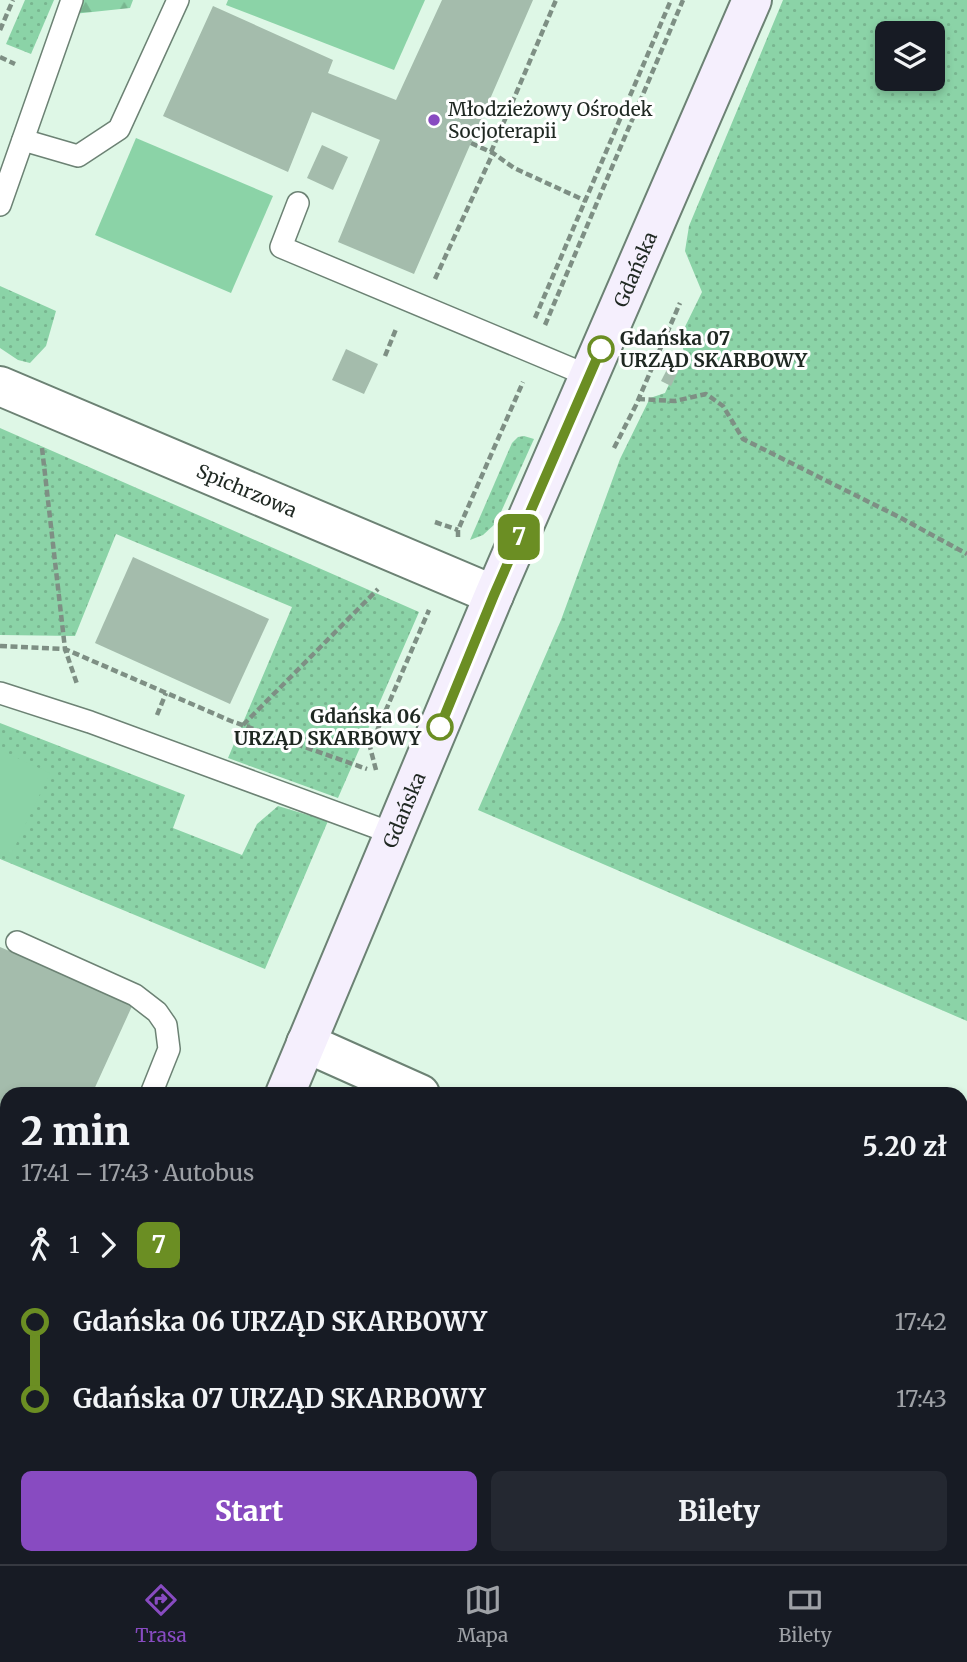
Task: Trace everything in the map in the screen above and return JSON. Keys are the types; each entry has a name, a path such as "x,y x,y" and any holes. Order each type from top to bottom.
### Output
{"street":[{"name":"Gdańska","path":"288,1087 494,595 752,0"},
{"name":"Spichrzowa","path":"0,386 494,595"},
{"path":"306,1043 404,1087"}],"lane":[{"path":"0,205 72,0"},
{"path":"23,140 78,156 119,129 178,0"},
{"path":"298,203 281,247 589,376"},
{"path":"0,694 90,722 394,834"},
{"path":"17,942 135,995 157,1012 166,1025 169,1049 154,1087"}],"path":[{"path":"0,30 13,0"},
{"path":"423,305 556,0"},
{"path":"523,348 671,0"},
{"path":"471,143 492,152 514,168 586,201"},
{"path":"614,448 639,399 680,303"},
{"path":"639,399 675,401 706,394 723,405 743,439 967,554"},
{"path":"42,445 65,649 90,722"},
{"path":"243,725 381,586"},
{"path":"0,646 65,649 243,725 367,769"}],"green space":[{"path":"25,0 54,0 31,54 6,44"},
{"path":"71,0 133,0 130,8 64,15"},
{"path":"228,0 425,0 394,70 226,5"},
{"path":"783,0 967,0 967,1021 478,810 561,620 620,459 650,398 665,393 684,352 680,337 702,292 685,251 689,226"},
{"path":"136,138 273,196 231,293 95,235"},
{"path":"0,286 56,311 46,346 30,363 18,360 0,348"},
{"path":"0,428 419,612 338,798 228,758 292,607 116,534 75,636 0,635"},
{"path":"518,437 534,439 496,523 483,535 470,540 512,443"},
{"path":"0,723 185,795 173,828 242,855 257,824 278,806 328,821 265,969 0,859"},
{"path":"0,750 50,773 10,857 0,852"}],"building":[{"path":"442,0 533,0 414,274 338,242 380,140 312,112 288,172 163,116 213,6 333,60 328,73 396,100"},
{"path":"322,145 348,157 333,190 307,178"},
{"path":"346,349 378,364 364,394 332,380"},
{"path":"676,352 685,357 671,386 661,381"},
{"path":"133,557 269,619 230,704 95,643"},
{"path":"0,947 133,1004 95,1087 0,1087"}],"bus line":[{"name":"7","path":"440,727 601,349"}],"place":[{"name":"Młodzieżowy Ośrodek Socjoterapii","path":"434,120"},
{"name":"Gdańska 07 URZĄD SKARBOWY","path":"601,349"},
{"name":"Gdańska 06 URZĄD SKARBOWY","path":"440,727"}]}
